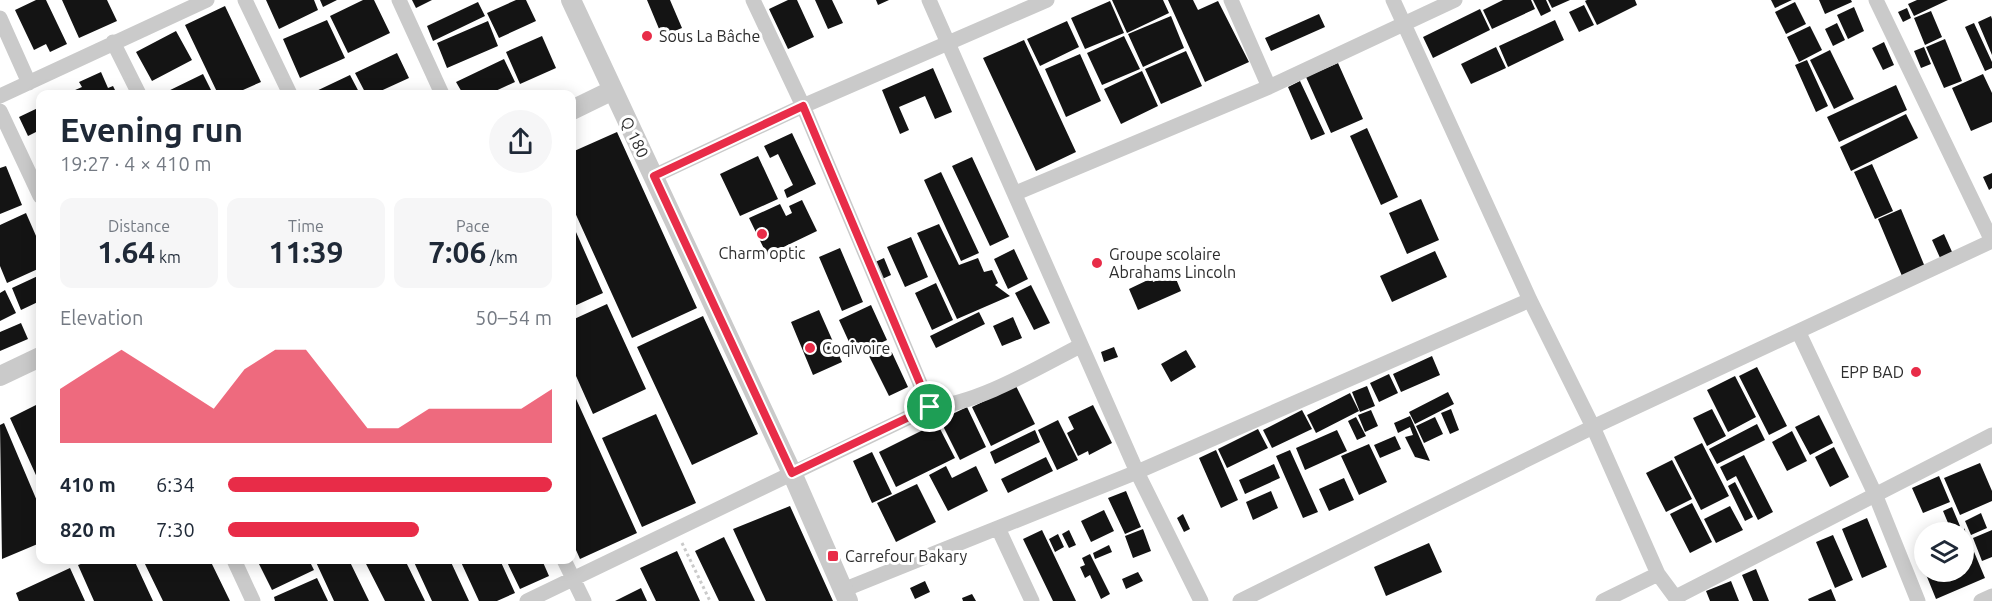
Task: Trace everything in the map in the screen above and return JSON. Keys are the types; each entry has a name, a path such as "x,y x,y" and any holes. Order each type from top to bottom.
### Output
{"street":[{"path":"0,96 207,0"},
{"path":"245,0 288,90"},
{"path":"399,0 440,90"},
{"name":"Q 180","path":"571,0 792,473 846,595"},
{"path":"753,0 803,106 930,407"},
{"path":"929,0 1137,472 1201,601"},
{"path":"654,176 803,106 1047,0"},
{"path":"1231,0 1269,87"},
{"path":"1393,0 1530,300 1593,427 1658,574 1677,599 1992,435"},
{"path":"1016,193 1269,87 1455,0"},
{"path":"1240,601 1593,427 1992,241 1877,0"},
{"path":"0,18 29,83"},
{"path":"113,42 137,90"},
{"path":"576,108 613,90"},
{"path":"0,111 36,188"},
{"path":"846,595 998,528 1137,472 1530,300"},
{"path":"1798,333 1875,494 1918,601"},
{"path":"527,601 930,407 949,406 977,396 1080,346"},
{"path":"0,376 36,359"},
{"path":"998,528 1032,601"},
{"path":"236,564 253,601"},
{"path":"566,564 584,601"},
{"path":"1603,601 1658,574"},
{"path":"1981,601 1992,596"}],"path":[{"path":"675,528 710,601"}],"building":[{"path":"36,0 46,0 67,44 50,52 46,44 34,50 15,10"},
{"path":"62,0 107,0 117,21 79,38"},
{"path":"266,0 314,0 318,10 279,29"},
{"path":"320,0 337,0 323,7"},
{"path":"363,0 374,0 390,33 348,53 330,16"},
{"path":"412,0 432,0 416,8"},
{"path":"516,0 526,0 536,21 499,38 487,13"},
{"path":"647,0 670,0 682,28 662,36"},
{"path":"788,0 797,0 814,37 788,49 769,9"},
{"path":"815,0 832,0 843,23 828,29"},
{"path":"876,0 889,0 878,5"},
{"path":"1112,0 1163,0 1169,13 1127,33"},
{"path":"1168,0 1193,0 1198,10 1218,1 1249,62 1205,82"},
{"path":"1503,0 1531,0 1535,9 1492,29 1483,10"},
{"path":"1533,0 1546,0 1551,11 1541,16"},
{"path":"1548,0 1570,0 1552,8"},
{"path":"1635,0 1637,5 1597,25 1585,1"},
{"path":"1771,0 1792,0 1775,8"},
{"path":"1819,0 1851,0 1852,2 1825,14"},
{"path":"1917,0 1948,0 1914,16 1908,4"},
{"path":"1110,1 1124,33 1085,49 1071,18"},
{"path":"478,2 485,16 433,41 427,26"},
{"path":"1795,2 1806,24 1786,34 1775,12"},
{"path":"1584,5 1594,25 1579,32 1569,12"},
{"path":"225,6 261,82 243,90 216,90 185,25"},
{"path":"1854,7 1864,31 1848,39 1837,15"},
{"path":"1907,8 1911,18 1903,22 1898,12"},
{"path":"1480,9 1490,30 1433,58 1423,37"},
{"path":"1931,11 1942,37 1925,45 1914,18"},
{"path":"1319,14 1325,27 1271,51 1265,38"},
{"path":"1171,16 1184,48 1143,67 1128,34"},
{"path":"1991,16 1992,19 1992,55 1978,22"},
{"path":"327,20 345,58 300,78 283,39"},
{"path":"1555,20 1564,40 1508,67 1499,46"},
{"path":"488,21 498,46 447,68 437,43"},
{"path":"1067,21 1079,47 1040,66 1027,39"},
{"path":"1837,23 1845,40 1833,46 1825,29"},
{"path":"1974,23 1992,62 1992,68 1985,71 1965,27"},
{"path":"1810,26 1822,50 1799,62 1787,37"},
{"path":"176,31 192,60 152,81 136,52"},
{"path":"542,36 556,68 520,84 506,52"},
{"path":"1124,36 1140,69 1102,85 1087,53"},
{"path":"1945,39 1962,81 1944,88 1926,47"},
{"path":"1024,40 1076,152 1036,171 983,58"},
{"path":"1884,42 1894,65 1883,70 1872,48"},
{"path":"1496,47 1506,68 1471,84 1461,64"},
{"path":"1924,47 1931,64 1921,68 1914,51"},
{"path":"1830,50 1854,99 1834,109 1810,60"},
{"path":"1186,51 1202,86 1161,104 1145,69"},
{"path":"397,53 409,78 383,90 364,90 355,73"},
{"path":"1080,54 1101,101 1066,117 1045,69"},
{"path":"504,59 515,82 498,90 461,90 456,82"},
{"path":"1807,60 1828,106 1816,112 1795,65"},
{"path":"1338,63 1363,119 1331,133 1306,77"},
{"path":"933,68 952,112 935,119 925,96 899,107 909,130 900,134 882,90"},
{"path":"1142,71 1158,106 1121,124 1104,89"},
{"path":"101,72 108,88 113,86 115,90 75,90 82,87 79,82"},
{"path":"203,74 211,90 170,90"},
{"path":"1983,74 1992,93 1992,122 1971,131 1952,88"},
{"path":"350,75 358,90 318,90"},
{"path":"1300,81 1325,134 1311,140 1288,87"},
{"path":"1896,85 1907,110 1839,142 1827,117"},
{"path":"36,109 36,132 28,136 19,117"},
{"path":"1906,114 1918,138 1851,171 1840,147"},
{"path":"1367,128 1398,197 1381,205 1350,136"},
{"path":"617,132 697,308 632,338 576,215 576,150"},
{"path":"792,133 816,184 787,198 784,190 793,185 778,154 770,158 764,146"},
{"path":"758,156 778,199 740,216 720,174"},
{"path":"972,157 1009,237 990,246 952,166"},
{"path":"1872,164 1893,211 1875,219 1854,172"},
{"path":"6,166 22,205 0,214 0,168"},
{"path":"941,172 979,253 961,261 924,180"},
{"path":"1992,173 1992,188 1989,190 1983,177"},
{"path":"1421,199 1439,240 1407,254 1389,213"},
{"path":"802,200 817,231 767,255 749,218 780,204 786,216 792,213 789,206"},
{"path":"1901,209 1925,267 1902,276 1878,219"},
{"path":"26,213 36,236 36,270 7,283 0,266 0,225"},
{"path":"939,224 959,265 978,258 984,272 992,270 998,283 995,285 1010,296 957,319 917,233"},
{"path":"576,232 603,293 576,305"},
{"path":"1944,234 1953,254 1941,260 1932,240"},
{"path":"911,237 928,277 905,287 887,247"},
{"path":"840,248 863,302 842,311 819,257"},
{"path":"1014,249 1028,279 1008,289 994,259"},
{"path":"1435,251 1447,277 1392,302 1380,276"},
{"path":"884,258 891,275 880,280 873,263"},
{"path":"1174,274 1181,291 1138,310 1129,289 1152,278 1153,282"},
{"path":"36,277 36,303 21,310 12,288"},
{"path":"936,283 953,320 932,330 915,293"},
{"path":"1031,285 1050,323 1034,330 1015,293"},
{"path":"5,290 16,313 0,321 0,293"},
{"path":"607,304 646,389 593,414 576,376 576,318"},
{"path":"871,305 887,340 855,355 839,320"},
{"path":"819,310 842,362 813,375 791,322"},
{"path":"979,312 985,324 936,348 930,336"},
{"path":"703,316 758,434 692,465 637,347"},
{"path":"1013,317 1022,338 1002,346 993,326"},
{"path":"21,323 28,339 0,351 0,332"},
{"path":"888,344 908,387 889,396 868,354"},
{"path":"1114,347 1118,357 1104,362 1101,352"},
{"path":"1186,350 1196,367 1171,382 1161,364"},
{"path":"1432,356 1440,375 1401,392 1393,374"},
{"path":"1757,367 1787,426 1769,435 1739,376"},
{"path":"1389,374 1398,393 1379,402 1370,383"},
{"path":"1735,376 1756,417 1728,432 1707,390"},
{"path":"1016,386 1035,424 991,446 972,407"},
{"path":"1367,386 1375,406 1360,412 1352,392"},
{"path":"1448,392 1454,404 1415,424 1409,412"},
{"path":"1350,393 1359,411 1316,433 1307,415"},
{"path":"576,399 637,533 580,559 576,550"},
{"path":"36,405 36,475 10,418"},
{"path":"1093,405 1112,443 1089,455 1088,451 1078,456 1067,433 1074,429 1068,417"},
{"path":"967,407 986,447 960,460 940,420"},
{"path":"1451,409 1459,430 1450,434 1441,413"},
{"path":"1712,409 1726,436 1707,446 1693,418"},
{"path":"1302,410 1312,429 1272,448 1263,430"},
{"path":"1371,410 1378,426 1365,432 1358,415"},
{"path":"656,414 696,503 642,527 602,438"},
{"path":"1819,415 1833,443 1810,455 1795,427"},
{"path":"1410,416 1430,461 1415,457 1405,437 1413,435 1410,427 1398,433 1394,423"},
{"path":"1356,417 1366,436 1357,440 1348,421"},
{"path":"1435,417 1443,434 1424,443 1416,426"},
{"path":"1058,420 1078,460 1057,470 1038,430"},
{"path":"4,423 36,499 36,545 2,559 0,425"},
{"path":"937,423 955,458 896,487 879,452"},
{"path":"1757,424 1765,440 1717,464 1709,449"},
{"path":"1258,429 1268,448 1227,468 1218,449"},
{"path":"1035,430 1040,442 995,464 990,452"},
{"path":"1337,430 1347,451 1305,470 1296,448"},
{"path":"1792,431 1807,461 1787,471 1772,442"},
{"path":"1395,436 1401,449 1380,458 1374,445"},
{"path":"1702,443 1729,496 1701,510 1674,457"},
{"path":"1369,444 1387,482 1359,495 1341,456"},
{"path":"1834,447 1849,477 1830,487 1815,457"},
{"path":"1216,450 1238,500 1221,508 1199,458"},
{"path":"1290,450 1318,512 1303,518 1276,456"},
{"path":"872,452 892,494 872,503 853,461"},
{"path":"1744,455 1773,512 1758,520 1736,476 1727,481 1720,467"},
{"path":"1046,457 1053,471 1008,493 1001,479"},
{"path":"1672,460 1692,499 1666,512 1646,473"},
{"path":"1980,463 1992,491 1992,501 1960,515 1944,478"},
{"path":"1274,464 1280,478 1245,494 1239,480"},
{"path":"946,466 952,478 976,466 988,491 948,511 929,475"},
{"path":"1939,476 1950,502 1923,513 1912,488"},
{"path":"1344,478 1354,500 1329,511 1319,489"},
{"path":"1735,482 1753,517 1745,521 1728,486"},
{"path":"917,484 936,522 896,542 877,503"},
{"path":"1126,491 1141,527 1125,534 1108,498"},
{"path":"1271,491 1278,508 1253,520 1246,502"},
{"path":"1692,503 1712,542 1690,553 1670,514"},
{"path":"790,506 833,601 766,601 733,529"},
{"path":"1730,506 1743,530 1716,543 1704,519"},
{"path":"1952,507 1958,522 1948,522 1943,511"},
{"path":"1104,510 1114,531 1091,542 1081,521"},
{"path":"1981,513 1987,528 1974,534 1974,522 1965,521"},
{"path":"1183,514 1190,529 1184,532 1177,518"},
{"path":"1867,518 1887,567 1862,578 1842,529"},
{"path":"1143,529 1151,551 1133,558 1125,536"},
{"path":"1042,530 1076,601 1053,601 1023,539"},
{"path":"1069,530 1076,545 1069,548 1062,534"},
{"path":"1992,530 1992,557 1982,561 1974,538"},
{"path":"1058,534 1064,547 1055,552 1049,539"},
{"path":"1833,535 1853,580 1835,588 1816,542"},
{"path":"724,537 755,601 719,601 695,551"},
{"path":"1429,543 1442,572 1386,596 1374,567"},
{"path":"1109,545 1112,552 1095,559 1093,553"},
{"path":"677,551 700,601 656,601 640,568"},
{"path":"1974,552 1985,578 1936,599 1929,582 1974,582"},
{"path":"1090,554 1110,594 1101,599 1090,575 1085,578 1080,567 1085,565 1082,558"},
{"path":"136,564 153,601 94,601 78,565"},
{"path":"145,564 212,564 230,601 163,601"},
{"path":"259,564 311,564 314,570 272,590"},
{"path":"317,564 351,564 369,601 334,601"},
{"path":"366,564 407,564 425,601 385,601"},
{"path":"415,564 452,564 469,601 432,601"},
{"path":"462,564 502,564 515,593 497,601 479,601"},
{"path":"508,564 544,564 549,576 520,589"},
{"path":"70,568 85,601 19,601 16,593"},
{"path":"1756,569 1769,601 1753,601 1742,575"},
{"path":"1138,572 1143,581 1126,589 1122,579"},
{"path":"317,578 328,601 275,601 274,597"},
{"path":"925,581 930,592 915,599 910,588"},
{"path":"1731,581 1739,601 1710,601 1706,591"},
{"path":"641,588 647,601 615,601"},
{"path":"1831,589 1836,601 1809,601 1808,599"},
{"path":"972,594 976,601 963,601 962,598"}],"place":[{"name":"Sous La Bâche","path":"647,36"},
{"name":"Charm optic","path":"762,234"},
{"name":"Groupe scolaire Abrahams Lincoln","path":"1097,263"},
{"name":"Coqivoire","path":"810,348"},
{"name":"EPP BAD","path":"1916,372"},
{"name":"Carrefour Bakary","path":"833,556"}],"route":[{"path":"803,106 930,407 792,473 654,176 803,106"}]}
